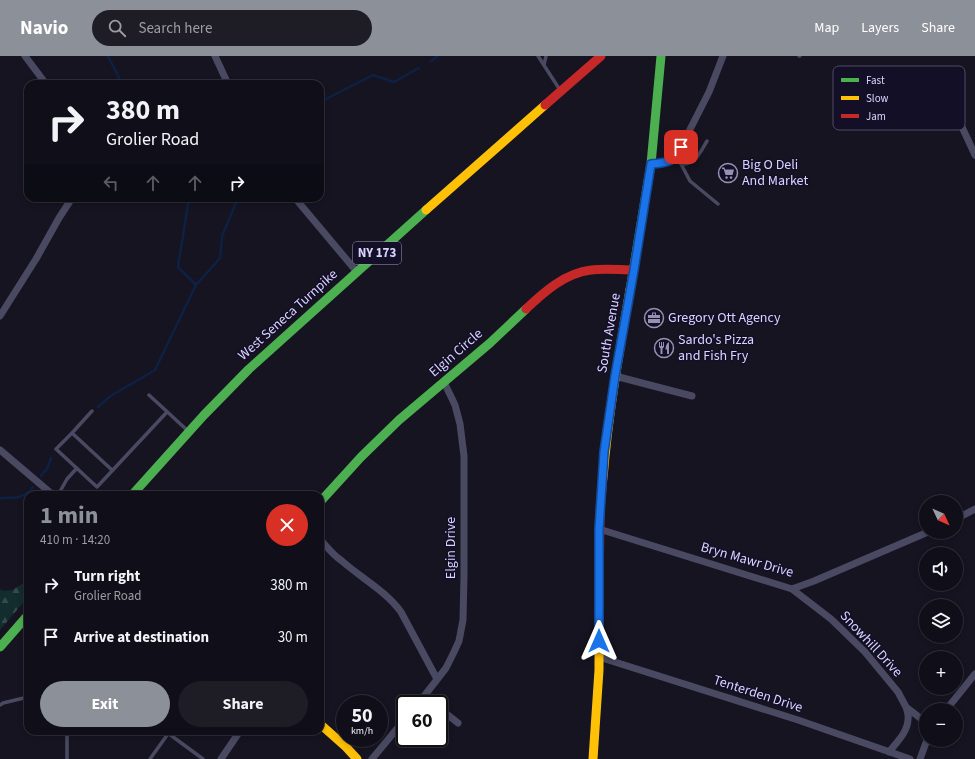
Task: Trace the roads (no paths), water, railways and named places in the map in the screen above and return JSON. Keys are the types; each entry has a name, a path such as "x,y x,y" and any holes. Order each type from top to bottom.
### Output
{"main road":[{"name":"West Seneca Turnpike","path":"136,491 214,404 249,369 597,57"},
{"name":"South Avenue","path":"593,759 599,670 599,529 604,452 615,376 651,164 659,58"},
{"name":"Elgin Circle","path":"324,497 387,431 490,343 555,284 577,273 593,270 634,270"},
{"path":"0,647 24,620"},
{"path":"324,728 357,759"}],"street":[{"path":"25,56 43,80"},
{"path":"216,56 225,80"},
{"path":"651,164 668,162 676,157 709,92 723,56"},
{"path":"963,130 975,155"},
{"path":"0,316 69,202"},
{"path":"298,202 357,272"},
{"path":"615,376 692,396"},
{"name":"Elgin Drive","path":"425,695 446,668 459,641 463,620 464,456 460,424 444,382"},
{"path":"0,450 48,491"},
{"path":"963,515 975,509"},
{"name":"Bryn Mawr Drive","path":"599,529 792,589 814,582 919,536"},
{"path":"324,544 331,552 386,596 397,607 437,679"},
{"name":"Snowhill Drive","path":"792,589 831,619 865,652 898,692 906,707 919,717"},
{"name":"Tenterden Drive","path":"598,657 798,720 910,759"},
{"path":"952,703 975,674"},
{"path":"889,752 908,725 909,717 906,707"},
{"path":"448,715 458,723"},
{"path":"372,759 396,730"},
{"path":"221,759 237,735"},
{"path":"920,759 924,747"}],"lane":[{"path":"538,56 560,91"},
{"path":"544,65 546,56"},
{"path":"681,164 687,164 694,161 707,141"},
{"path":"676,157 690,181 718,204"},
{"path":"149,395 189,432"},
{"path":"92,411 56,449 97,487 167,412"},
{"path":"72,433 112,470"},
{"path":"60,491 67,479 77,468"},
{"path":"0,705 24,698"},
{"path":"66,735 67,759"},
{"path":"150,759 166,735"},
{"path":"172,735 203,759"}],"waterway":[{"path":"108,56 120,80"},
{"path":"431,61 437,56"},
{"path":"324,100 373,75 394,82 419,68"},
{"path":"188,202 178,267 196,285"},
{"path":"98,407 109,397 155,370 196,285 220,258 222,236 236,202"},
{"path":"41,476 48,467 51,458"},
{"path":"29,491 33,487"},
{"path":"0,499 15,498 24,495"}],"place":[{"name":"Big O Deli And Market","path":"728,173"},
{"name":"Gregory Ott Agency","path":"654,318"},
{"name":"Sardo's Pizza and Fish Fry","path":"664,348"}]}
